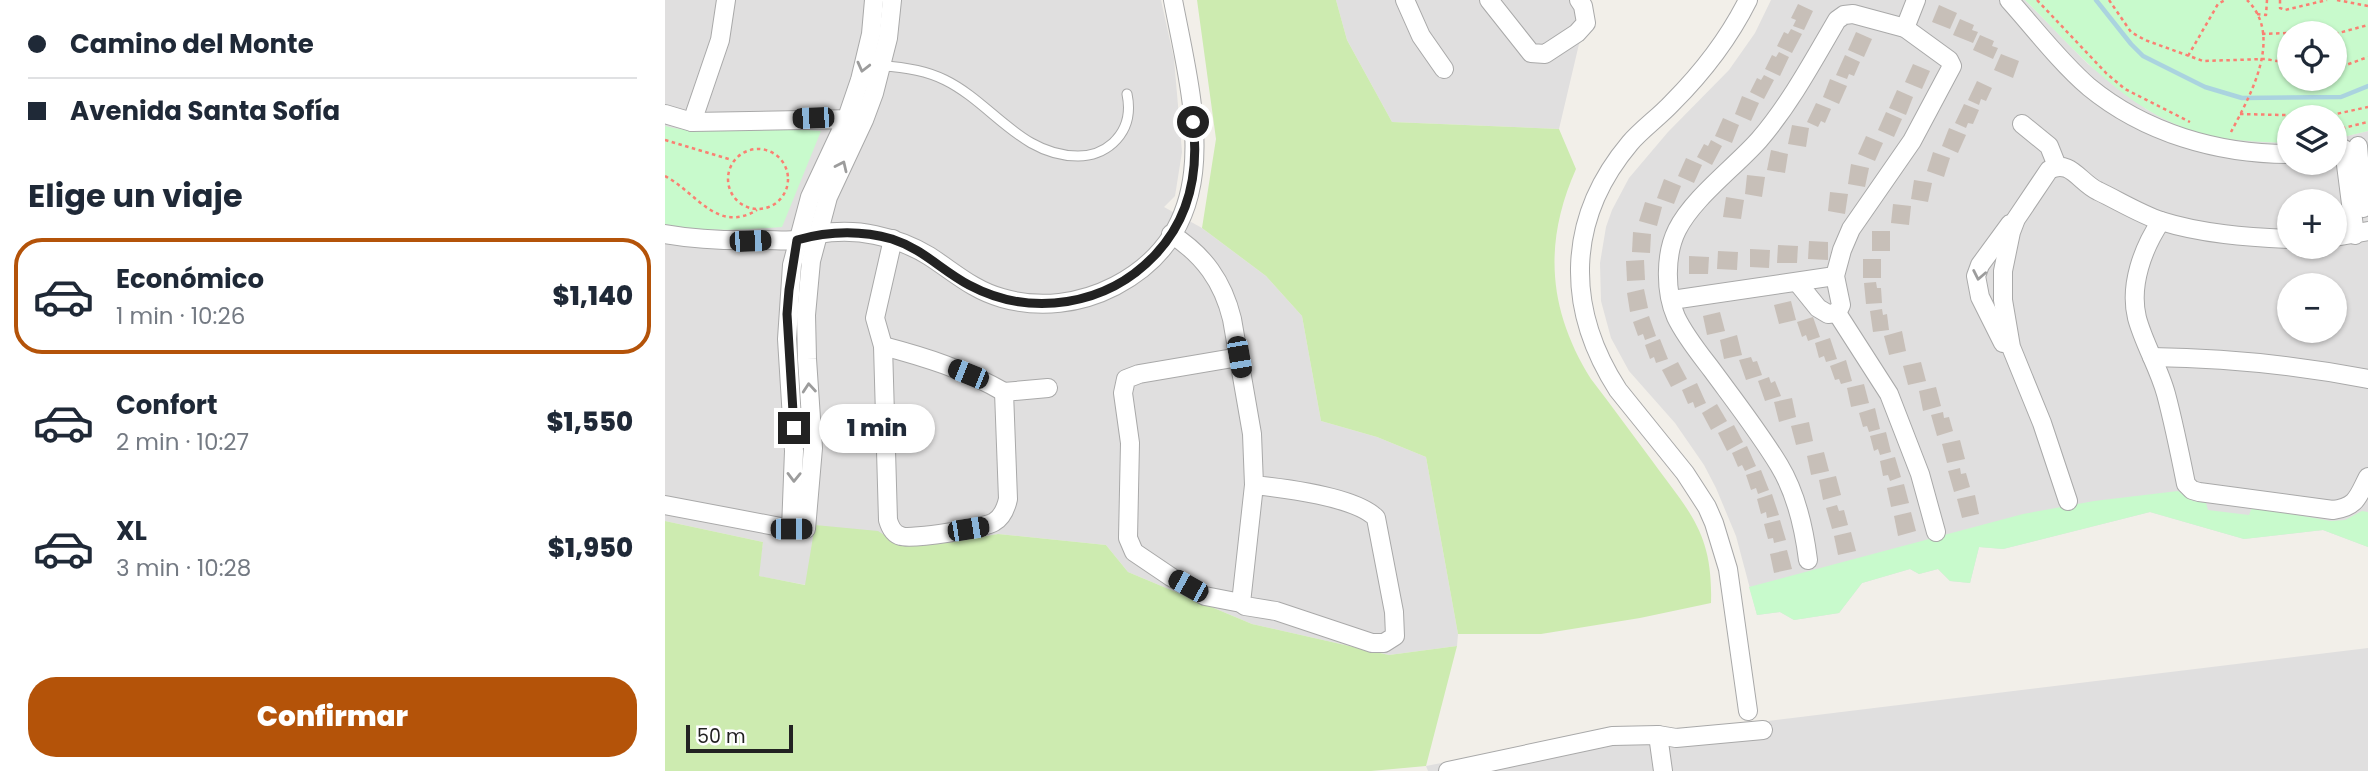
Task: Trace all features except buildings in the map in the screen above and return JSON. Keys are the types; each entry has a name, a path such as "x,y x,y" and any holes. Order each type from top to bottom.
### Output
{"street":[{"path":"692,122 720,40 726,0"},
{"path":"798,529 811,489 813,448 806,315 811,261 828,197 856,119 874,0"},
{"path":"798,529 787,314 797,240 810,197 856,119 882,66 892,0"},
{"path":"665,234 723,241 797,240 817,234 855,232 893,239 922,252 953,275 984,292 1018,302 1045,304 1089,297 1121,282 1149,261 1181,219 1190,193 1196,148 1186,69 1173,0"},
{"path":"1405,0 1420,36 1444,69"},
{"path":"1489,0 1531,53 1545,54 1577,33 1587,23 1579,0"},
{"path":"1748,0 1706,64 1672,104 1632,141 1608,171 1594,198 1584,228 1579,276 1587,324 1607,373 1691,482 1714,523 1728,569 1748,711"},
{"path":"1905,28 1916,0"},
{"path":"2009,0 2080,78 2105,99 2135,117 2170,133 2220,148 2277,153"},
{"path":"1797,282 1818,308 1828,314 1837,313 1842,308 1835,276 1851,229 1912,141 1952,66 1949,60 1905,28 1853,14 1844,15 1837,20 1808,71 1758,141 1683,219 1669,254 1668,278 1675,315 1780,466 1795,501 1808,560"},
{"path":"665,114 692,122 856,119"},
{"path":"2022,124 2049,146 2057,166"},
{"path":"2351,147 2363,233"},
{"path":"2017,362 1994,327 1976,284 1980,265 2049,170 2057,166 2067,166 2092,188 2161,221 2227,234 2277,238"},
{"path":"2015,219 2005,258 2002,284 2007,331 2068,501"},
{"path":"2161,221 2145,249 2136,290 2137,318 2166,392 2186,484 2192,490 2333,510 2347,508 2356,500 2368,477"},
{"path":"1171,234 1205,262 1223,289 1232,319 1252,434 1254,485 1241,603"},
{"path":"893,239 875,318 883,346 888,520 899,536 905,538 984,527 998,520 1008,499 1004,392"},
{"path":"1672,300 1835,276"},
{"path":"1837,313 1889,394 1920,474 1936,532"},
{"path":"883,346 932,359 1004,392 1048,388"},
{"path":"1239,357 1139,374 1126,379 1123,393 1130,443 1128,538 1134,552 1205,596 1276,611 1372,643 1384,643 1395,636 1378,525 1372,514 1359,507 1297,489 1254,485"},
{"path":"2153,358 2253,362 2368,379"},
{"path":"665,505 798,529"},
{"path":"1448,771 1612,736 1658,735 1676,738 1763,730"},
{"path":"1658,735 1663,771"}],"lane":[{"path":"882,66 913,69 942,79 969,95 1030,143 1066,156 1093,154 1116,141 1128,117 1127,94"}],"path":[{"path":"2037,0 2125,89 2177,117 2196,124"},
{"path":"2109,0 2131,32 2188,56 2203,61 2263,59 2277,61"},
{"path":"2188,56 2218,4 2225,0"},
{"path":"2239,134 2231,132 2263,59 2262,34 2257,14 2247,0"},
{"path":"2257,14 2266,15 2267,0"},
{"path":"2280,0 2280,8 2285,10 2327,0"},
{"path":"2337,0 2368,6"},
{"path":"2347,31 2368,25"},
{"path":"2262,34 2277,33"},
{"path":"2347,65 2368,57"},
{"path":"2241,114 2327,116 2368,107"},
{"path":"2347,127 2368,122"},
{"path":"665,140 734,161"},
{"path":"665,176 679,183 709,210 719,215 733,218 746,216 757,210 770,208 780,201 787,190 789,177 785,165 776,155 765,150 753,149 741,154 727,175 734,199 745,207 757,210"}],"shaded area":[{"path":"665,0 1161,0 1174,59 1182,152 1175,196 1164,207 1202,228 1266,276 1302,316 1321,421 1377,437 1426,457 1458,634 1457,646 1389,655 1252,624 1128,572 1106,545 998,534 946,543 895,542 816,525 806,585 758,576 763,542 665,521"},
{"path":"1336,0 1589,0 1595,28 1579,44 1559,129 1392,122 1347,40"},
{"path":"1771,0 2025,0 2088,64 2146,109 2179,126 2225,138 2277,142 2277,175 2347,175 2347,136 2368,131 2368,547 2323,530 2244,539 2150,512 2003,549 1979,547 1970,583 1950,581 1938,569 1919,574 1910,569 1862,583 1839,613 1794,620 1780,612 1757,615 1736,536 1716,488 1704,465 1675,423 1629,371 1611,338 1601,301 1600,263 1606,227 1629,178 1668,132 1729,70 1755,33"},
{"path":"2368,648 2368,771 1428,771 1426,766 1584,735 1651,727 1693,730"}],"green space":[{"path":"1197,0 1336,0 1347,40 1392,122 1559,129 1576,169 1558,223 1555,250 1555,276 1566,327 1591,379 1689,511 1697,526 1708,559 1711,603 1541,634 1458,634 1426,457 1377,437 1321,421 1302,316 1266,276 1202,228 1216,139"},
{"path":"2025,0 2368,0 2368,131 2347,136 2347,105 2277,105 2277,142 2228,139 2204,134 2168,121 2144,108 2101,76"},
{"path":"665,126 694,130 753,128 821,131 782,227 709,229 665,224"},
{"path":"2178,491 2193,501 2206,503 2208,510 2249,515 2252,507 2331,521 2345,520 2362,511 2368,512 2368,547 2323,530 2244,539 2150,512 2003,549 1979,547 1970,583 1950,581 1938,569 1919,574 1910,569 1862,583 1839,613 1794,620 1780,612 1757,615 1749,587 2023,514 2094,501"},
{"path":"665,521 763,542 759,576 805,585 815,525 878,531 895,542 946,543 998,534 1106,545 1128,572 1252,624 1389,655 1457,646 1426,766 1371,771 665,771"}],"waterway":[{"path":"2096,0 2143,56 2205,87 2242,98 2341,97 2368,86"}],"route":[{"path":"794,428 787,314 797,240 836,232 874,235 908,245 968,284 1001,298 1054,304 1089,297 1136,273 1161,248 1181,219 1195,166 1193,122"}]}
